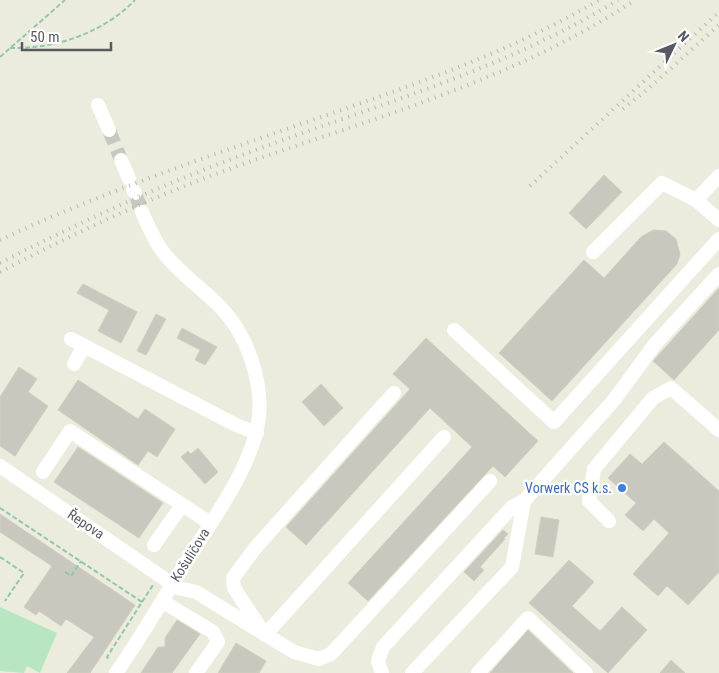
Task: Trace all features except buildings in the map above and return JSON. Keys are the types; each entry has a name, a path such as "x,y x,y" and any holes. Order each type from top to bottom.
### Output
{"street":[{"path":"98,105 109,130"},
{"path":"121,160 132,187"},
{"path":"696,200 719,176"},
{"path":"593,252 662,183 696,200 719,220"},
{"name":"Košuličova","path":"114,669 162,601 243,466 257,433 260,415 253,368 239,331 216,303 163,252 150,231 142,212"},
{"path":"454,330 554,422 719,239"},
{"path":"382,673 378,661 383,647 512,507 524,501 614,400 655,344 719,274"},
{"path":"71,339 236,425 257,433"},
{"path":"74,364 84,346"},
{"path":"609,521 589,501 594,469 653,398 671,388 719,430"},
{"path":"394,393 256,548 233,578 234,588 265,635 444,437"},
{"path":"43,472 70,431 210,523"},
{"name":"Řepova","path":"0,466 178,588 196,592 294,652 319,659 330,654 490,481"},
{"path":"412,673 512,567 524,501"},
{"path":"154,545 182,504"},
{"path":"162,601 214,632 218,642 196,673"},
{"path":"478,673 528,618 586,673"}],"path":[{"path":"0,57 64,0"},
{"path":"10,48 27,48 73,39 101,27 121,15 135,0"},
{"path":"0,508 142,602"},
{"path":"0,557 24,573 5,601"},
{"path":"65,572 71,576 81,561"},
{"path":"114,669 113,662 107,658 154,581"}],"green space":[{"path":"0,607 57,633 40,673 27,666 24,673 0,671"}],"tunnel":[{"path":"109,130 121,160"},
{"path":"135,193 142,212"}],"railway":[{"path":"0,240 80,205 160,174 464,65 533,35 599,0"},
{"path":"0,263 60,233 183,178 436,86 529,47 574,25 618,0"},
{"path":"0,272 91,227 185,186 398,111 496,73 544,52 635,0"},
{"path":"530,186 719,12"},
{"path":"623,109 719,25"}],"place":[{"name":"Vorwerk CS k.s.","path":"622,488"}]}
